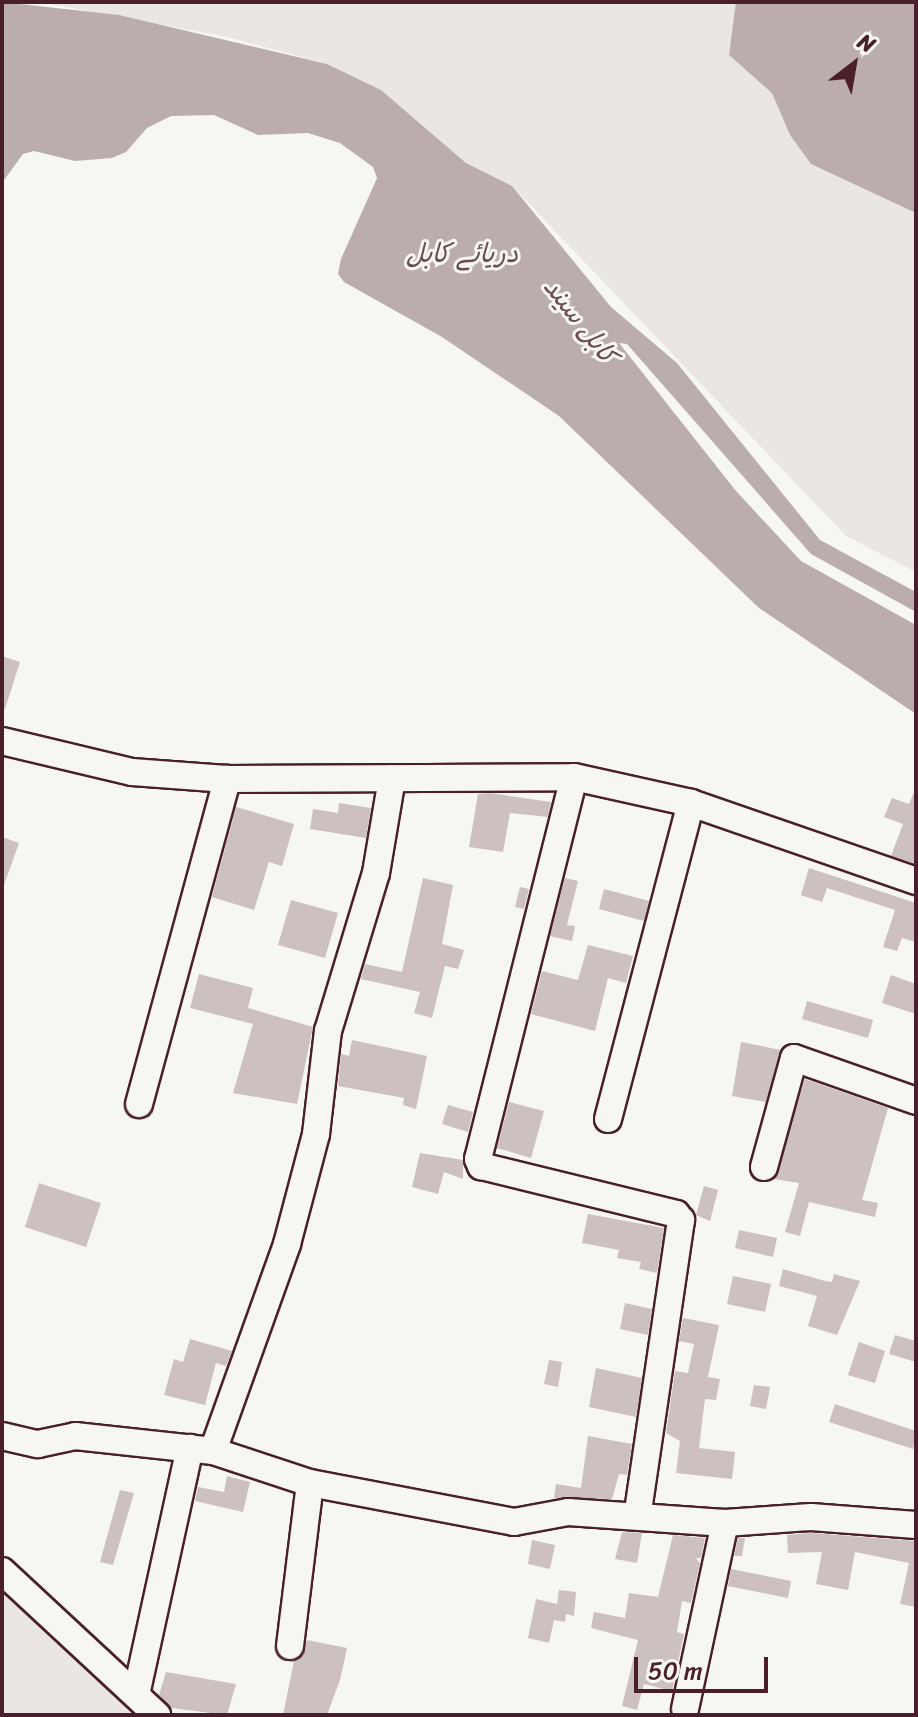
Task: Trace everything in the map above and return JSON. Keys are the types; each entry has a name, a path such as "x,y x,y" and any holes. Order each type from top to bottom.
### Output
{"street":[{"path":"2,741 132,772 227,779 574,777 691,803 916,881"},
{"path":"574,777 478,1159 481,1166 676,1214 681,1220 638,1512"},
{"path":"136,1695 202,1449 287,1244 316,1134 328,1031 376,873 392,778"},
{"path":"139,1104 227,779"},
{"path":"608,1119 691,803"},
{"path":"764,1167 794,1058 916,1101"},
{"path":"2,1436 38,1444 75,1436 202,1449 310,1483 514,1522 568,1512 638,1512 725,1523 811,1517 916,1525"},
{"path":"290,1646 310,1483"},
{"path":"685,1709 725,1523"},
{"path":"2,1571 157,1715"}],"shaded area":[{"path":"39,2 916,2 916,572 846,536 512,186 466,163 381,90 327,64 228,37"},
{"path":"2,1589 138,1715 2,1715"}],"water":[{"name":"دریائے کابل","path":"2,2 119,15 327,64 381,90 466,163 512,186 611,307 677,363 820,540 916,592 916,612 811,554 627,344 619,343 736,491 801,561 916,625 916,714 759,608 559,416 442,337 344,282 338,274 341,259 377,178 373,167 340,143 308,133 258,135 214,115 171,116 147,128 126,152 112,158 75,161 34,151 23,154 4,180 2,192"},
{"path":"736,2 916,2 916,213 811,164 790,135 772,93 729,55"}],"building":[{"path":"2,656 20,662 5,709 2,708"},
{"path":"914,792 916,864 891,856 903,824 884,817 892,798 909,804"},
{"path":"478,794 551,802 548,817 510,813 503,852 469,847"},
{"path":"339,803 371,808 366,838 310,829 313,809 338,813"},
{"path":"236,807 294,824 282,866 269,862 254,910 212,897"},
{"path":"2,837 19,843 4,885 2,885"},
{"path":"809,868 916,903 916,942 902,938 897,951 883,947 895,910 827,888 822,902 801,895"},
{"path":"423,878 453,885 442,944 464,950 458,969 445,966 432,1018 414,1013 420,992 361,979 365,964 402,972"},
{"path":"565,878 578,881 567,925 575,926 572,941 550,936"},
{"path":"520,887 529,889 524,909 515,907"},
{"path":"604,889 649,901 644,921 599,909"},
{"path":"291,900 338,913 325,958 278,945"},
{"path":"588,945 633,956 626,983 608,978 595,1031 531,1014 542,971 578,980"},
{"path":"199,974 253,988 248,1008 313,1027 297,1104 233,1093 253,1024 190,1008"},
{"path":"891,975 916,984 916,1014 882,1003"},
{"path":"807,1001 873,1020 868,1038 802,1019"},
{"path":"352,1040 427,1056 416,1109 403,1105 404,1098 338,1086 341,1054 349,1056"},
{"path":"741,1042 781,1050 764,1108 765,1102 732,1096"},
{"path":"805,1079 888,1108 862,1200 878,1203 875,1217 809,1202 800,1236 785,1232 799,1183 774,1179"},
{"path":"509,1102 544,1111 531,1158 497,1148"},
{"path":"448,1105 473,1112 468,1132 442,1124"},
{"path":"420,1153 463,1160 463,1179 444,1172 438,1194 412,1187"},
{"path":"39,1183 101,1203 86,1247 25,1227"},
{"path":"704,1186 718,1190 710,1221 696,1215"},
{"path":"588,1214 664,1228 657,1273 639,1269 641,1262 617,1258 619,1250 582,1243"},
{"path":"739,1230 777,1238 773,1257 735,1248"},
{"path":"783,1269 825,1281 832,1282 834,1274 860,1281 837,1335 808,1326 817,1296 779,1286"},
{"path":"733,1276 771,1284 765,1312 727,1304"},
{"path":"625,1303 652,1309 648,1335 620,1329"},
{"path":"683,1318 719,1325 708,1377 720,1379 716,1400 705,1399 699,1448 735,1452 732,1479 676,1473 680,1441 666,1433 675,1371 688,1373 694,1344 679,1341"},
{"path":"895,1335 916,1341 916,1362 889,1354"},
{"path":"190,1339 232,1351 226,1366 216,1363 205,1405 164,1395 174,1359 183,1362"},
{"path":"859,1342 885,1351 875,1383 848,1375"},
{"path":"549,1360 562,1362 558,1387 544,1384"},
{"path":"596,1368 642,1378 636,1417 589,1407"},
{"path":"754,1385 770,1387 766,1409 750,1406"},
{"path":"835,1404 916,1431 913,1449 829,1422"},
{"path":"588,1436 632,1444 627,1475 619,1474 612,1499 554,1498 556,1484 581,1488"},
{"path":"227,1476 250,1482 243,1512 195,1501 198,1487 224,1492"},
{"path":"120,1490 134,1493 113,1565 100,1562"},
{"path":"622,1532 642,1533 637,1563 615,1559"},
{"path":"811,1533 916,1541 916,1607 900,1604 909,1563 855,1552 848,1590 816,1584 822,1552 788,1553 787,1535"},
{"path":"673,1535 705,1538 701,1558 696,1558 700,1563 691,1603 682,1601 677,1632 684,1634 672,1691 644,1684 637,1710 622,1706 638,1640 591,1628 594,1612 625,1618 629,1593 658,1597"},
{"path":"738,1538 745,1538 742,1556 734,1556"},
{"path":"532,1540 555,1545 550,1569 528,1564"},
{"path":"731,1569 791,1581 788,1598 728,1586"},
{"path":"559,1590 576,1592 574,1616 566,1614 565,1622 554,1620 549,1643 528,1638 536,1599 557,1604"},
{"path":"307,1640 347,1648 340,1680 327,1715 283,1715 294,1661 303,1655"},
{"path":"166,1672 236,1684 227,1715 171,1708 159,1695"}],"water label":[{"name":"کابل سيند","path":"580,321"}]}
